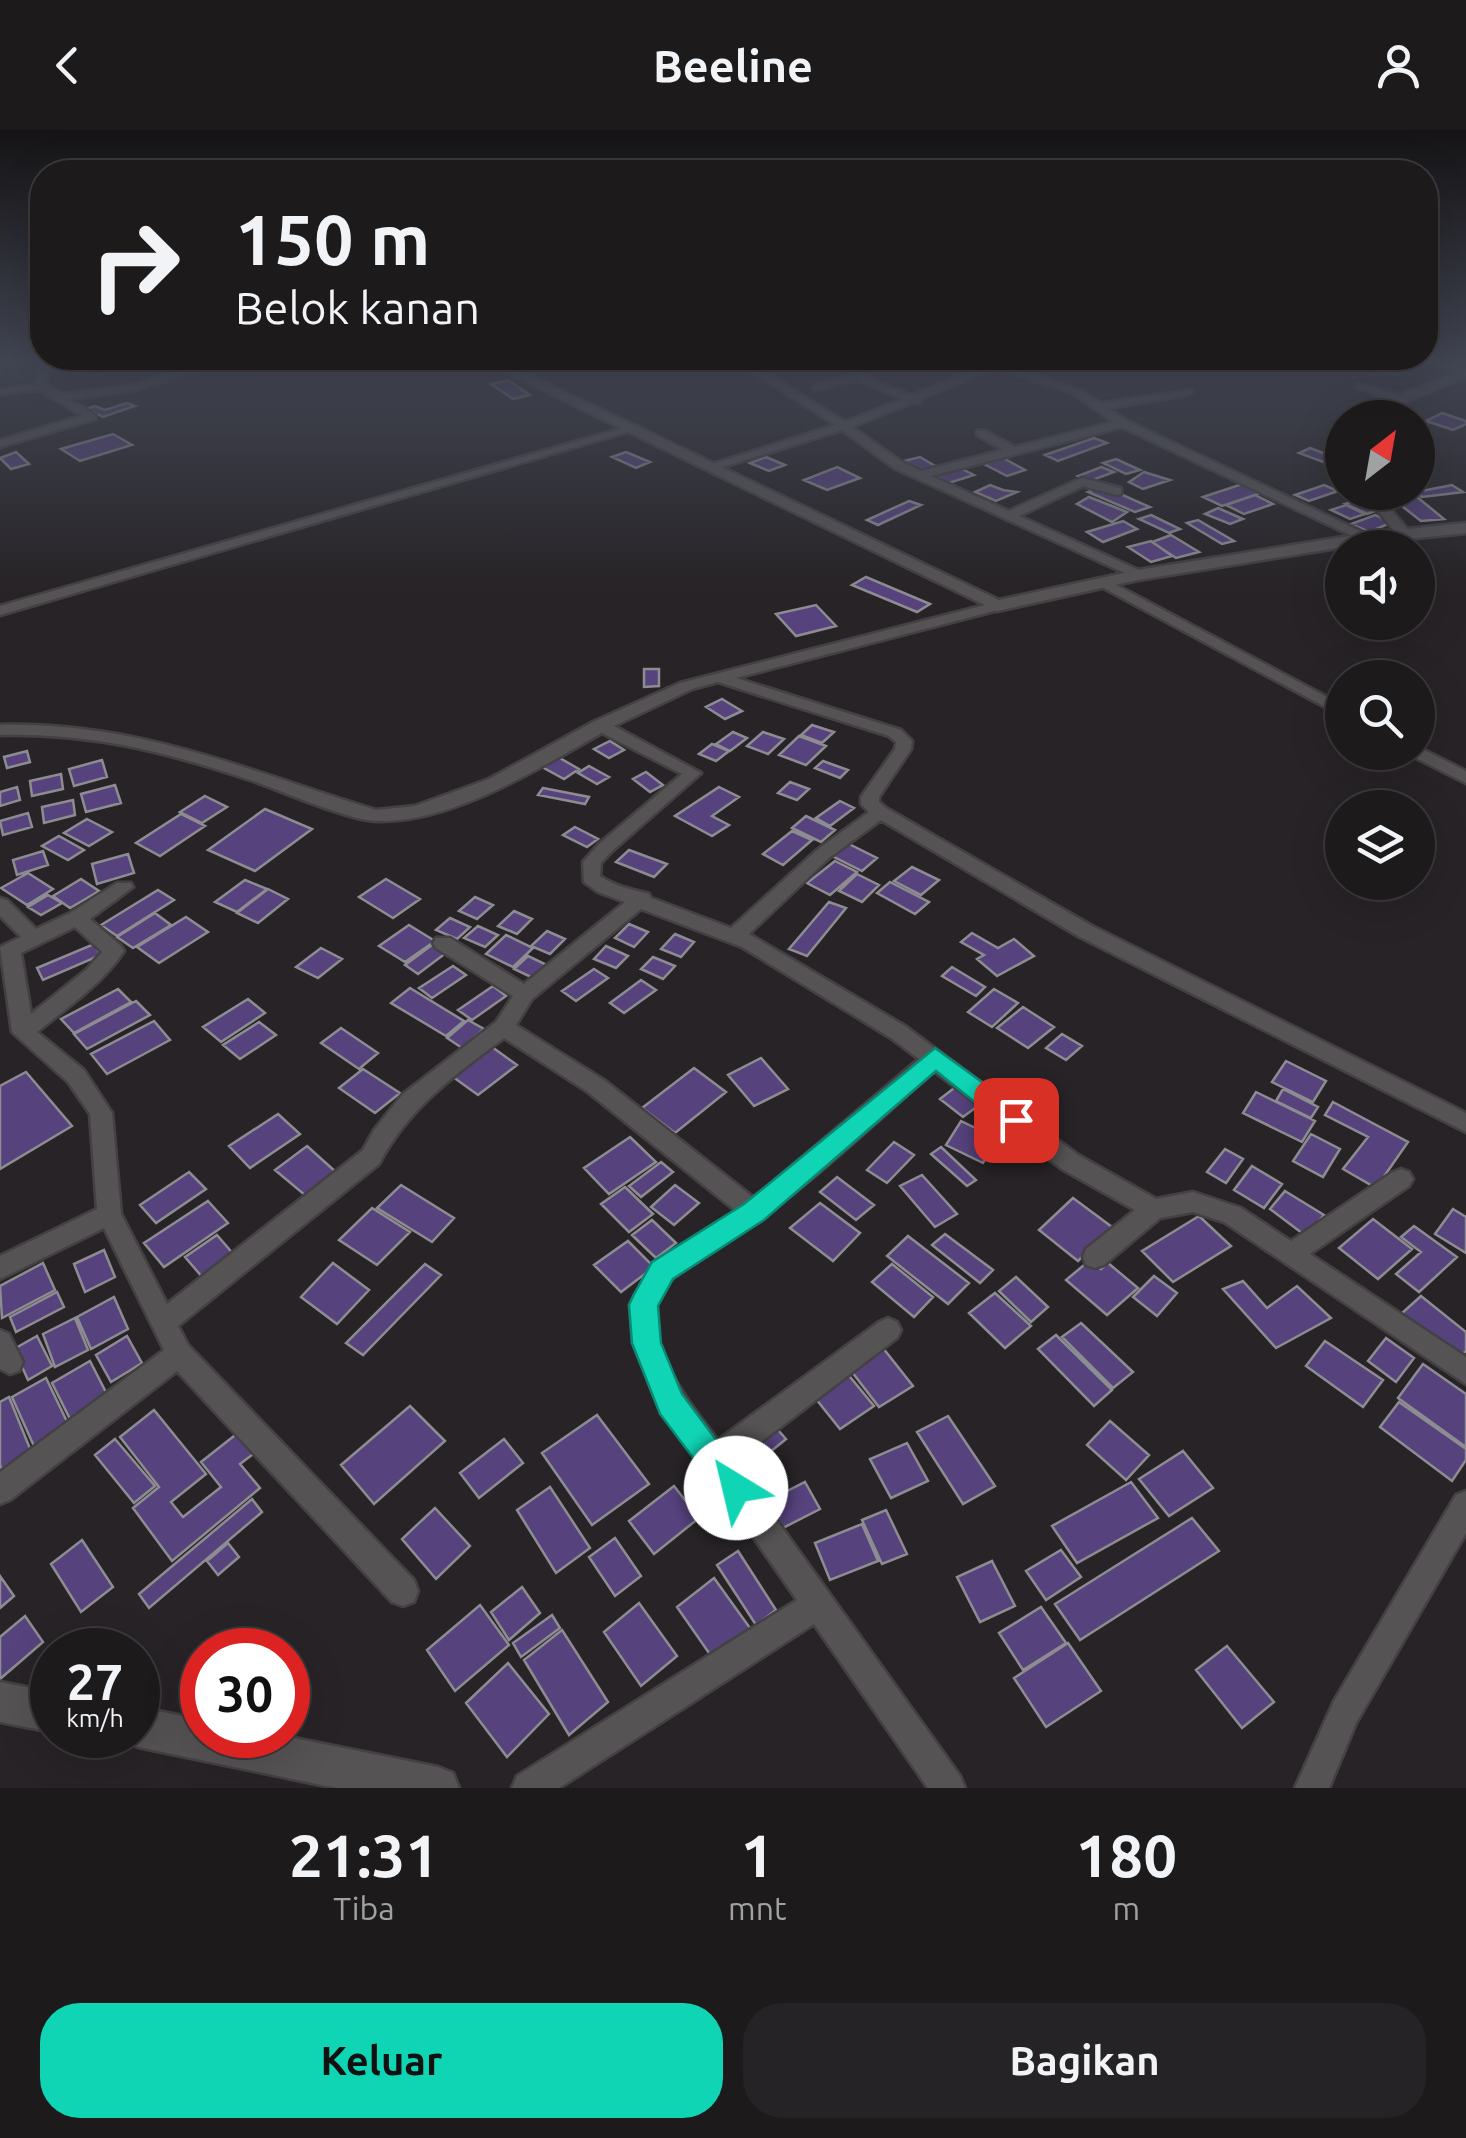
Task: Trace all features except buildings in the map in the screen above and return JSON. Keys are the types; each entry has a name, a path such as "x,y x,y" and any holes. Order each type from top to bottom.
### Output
{"street":[{"path":"0,611 602,437"},
{"path":"649,437 997,606"},
{"path":"714,468 809,437"},
{"path":"860,437 898,465 1013,514 1138,575"},
{"path":"988,437 1012,450"},
{"path":"920,475 1064,437"},
{"path":"1154,437 1351,530"},
{"path":"1013,514 1082,482 1117,491"},
{"path":"1385,510 1401,530"},
{"path":"1435,531 1466,528"},
{"path":"0,730 66,732 198,755 375,816 428,811 648,700 715,676 1138,575 1325,545"},
{"path":"1105,583 1325,702"},
{"path":"715,676 895,733 904,741 903,749 870,797 870,804 880,812 1068,922 1466,1123"},
{"path":"599,724 693,773 592,862 591,878 605,888 642,898 734,936 935,1058 1070,1162 1154,1210"},
{"path":"1435,761 1466,778"},
{"path":"734,936 823,854 880,812"},
{"path":"124,887 77,918 5,953 23,1032 76,1076 101,1113 109,1214 180,1354 403,1591"},
{"path":"164,1322 371,1157 384,1127 412,1096 502,1027 525,994 642,898"},
{"path":"0,904 35,940"},
{"path":"23,1032 92,976 114,951 77,918"},
{"path":"443,943 525,994"},
{"path":"502,1027 596,1086 754,1212"},
{"path":"935,1058 754,1212 662,1270 643,1305 646,1343 671,1403 716,1459 948,1788"},
{"path":"1290,1254 1401,1180"},
{"path":"1095,1257 1154,1210 1192,1202 1211,1205 1466,1372"},
{"path":"0,1268 109,1214"},
{"path":"716,1459 888,1330"},
{"path":"0,1490 180,1354"},
{"path":"1312,1788 1345,1712 1466,1505"},
{"path":"530,1788 817,1605"},
{"path":"0,1702 30,1708"},
{"path":"160,1731 438,1788"}],"route":[{"path":"736,1488 671,1403 646,1343 643,1305 662,1270 754,1212 935,1058 1016,1120"}]}
